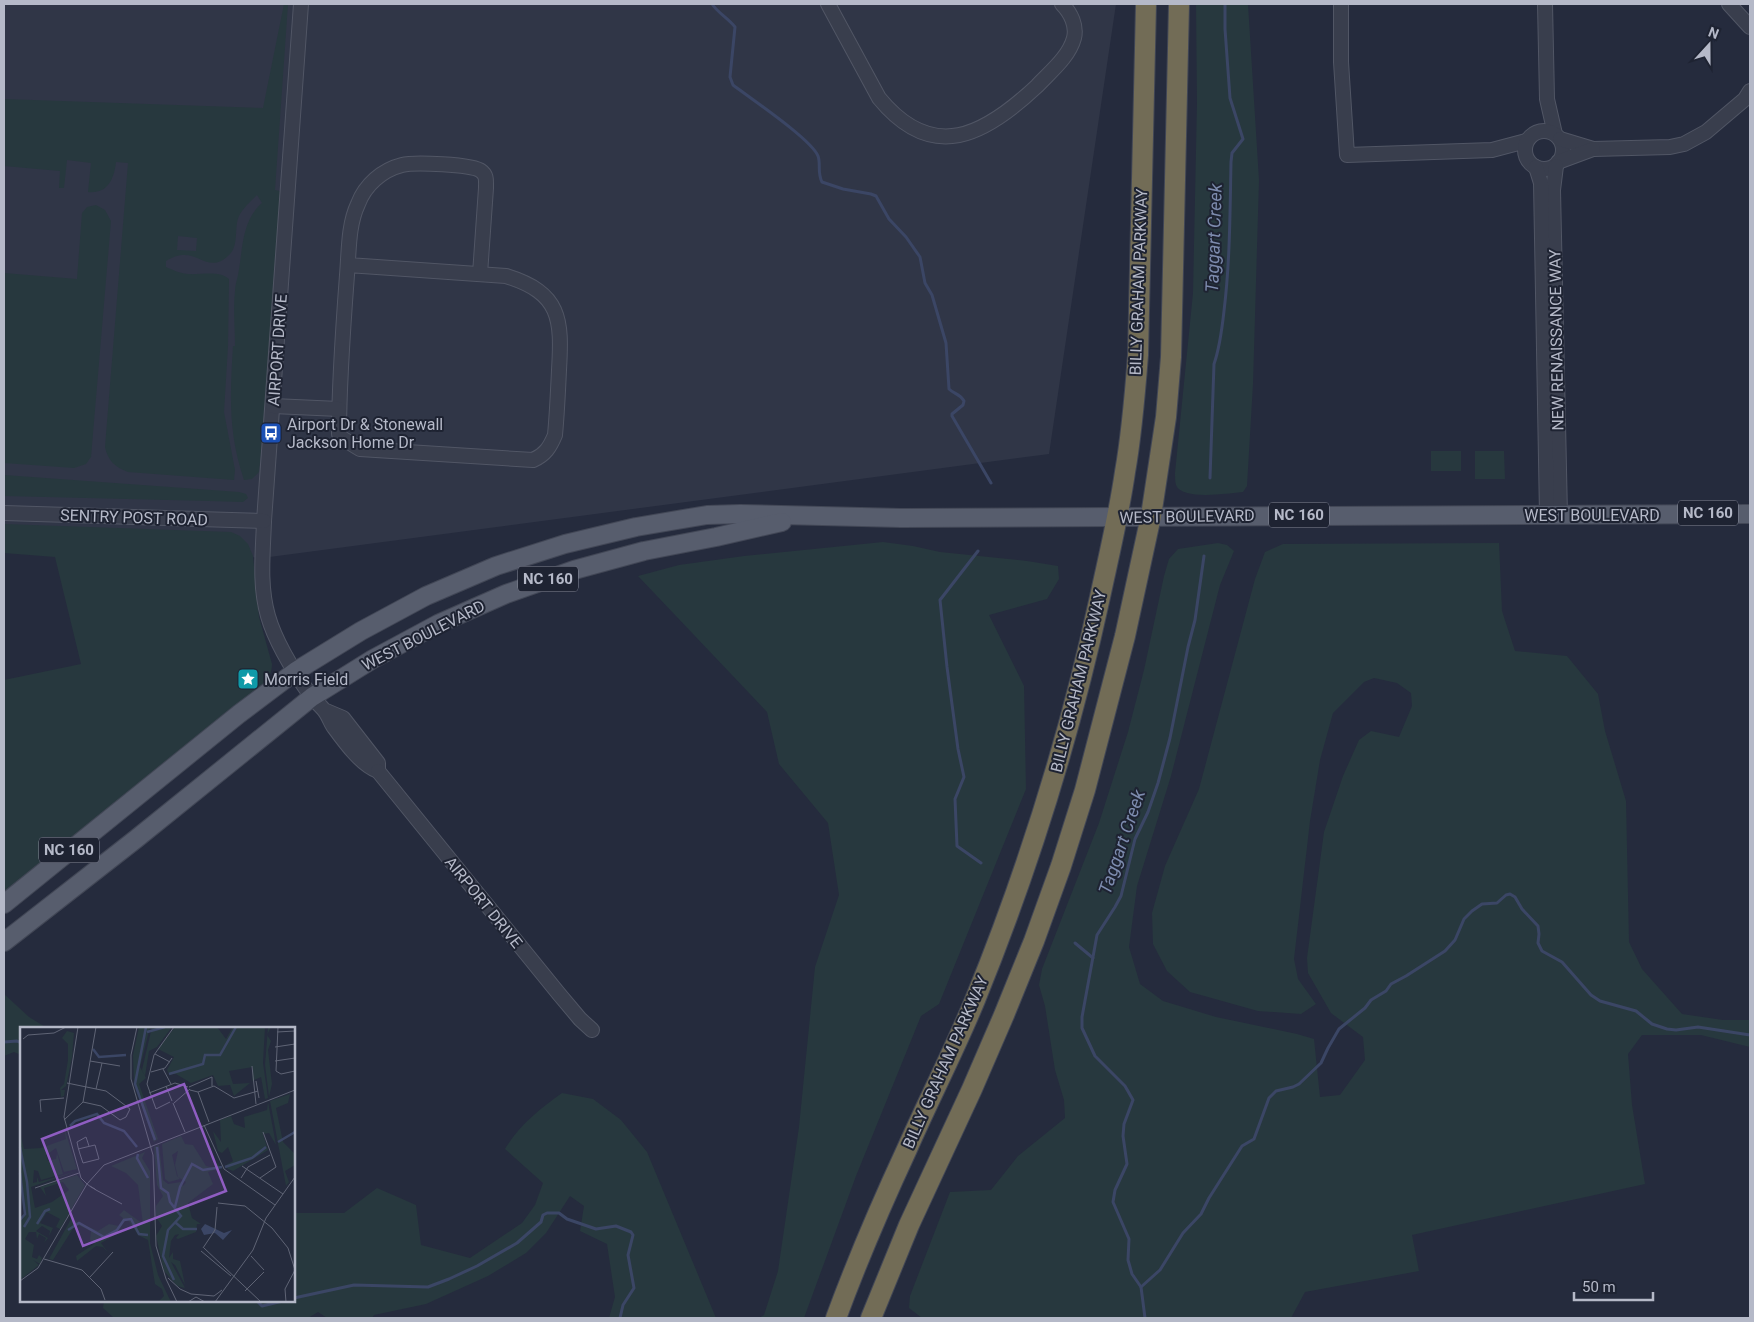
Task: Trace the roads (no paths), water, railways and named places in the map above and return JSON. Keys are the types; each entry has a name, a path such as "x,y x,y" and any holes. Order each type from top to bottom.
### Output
{"highway":[{"name":"BILLY GRAHAM PARKWAY","path":"836,1318 878,1212 942,1075 1003,930 1053,780 1074,704 1117,517 1134,413 1138,355 1146,4"},
{"name":"BILLY GRAHAM PARKWAY","path":"871,1318 908,1225 972,1088 1034,941 1061,866 1085,790 1125,636 1151,516 1166,417 1171,357 1179,4"}],"main road":[{"name":"WEST BOULEVARD","path":"4,904 142,791 296,671 361,631 426,596 496,566 564,544 636,527 707,515 740,514 804,517 1117,517 1750,514"},
{"name":"WEST BOULEVARD","path":"4,942 136,839 318,704 373,659 438,624 506,594 574,570 644,550 716,537 804,517"}],"street":[{"name":"AIRPORT DRIVE","path":"301,4 262,558 268,617 278,642 333,726 362,762 369,768 378,771 559,994 592,1030"},
{"path":"828,4 879,98 896,117 912,128 935,136 956,136 992,122 1022,100 1049,73 1068,52 1075,36 1072,18 1062,4"},
{"path":"1341,4 1341,62 1347,155 1492,150 1528,138 1542,130 1549,131 1557,136 1593,149"},
{"path":"1545,4 1547,99 1563,151 1557,164"},
{"path":"1729,4 1750,27"},
{"path":"1492,150 1548,168 1593,149 1670,147 1696,139 1749,96"},
{"path":"1532,163 1525,148 1547,99"},
{"name":"NEW RENAISSANCE WAY","path":"1532,163 1541,183 1553,515"},
{"path":"348,265 506,276 527,284 540,292 557,314 560,322 561,339 555,436 551,446 538,458 526,460 360,449 342,438 339,434 348,265 354,214 366,188 383,174 401,165 431,164 471,167 481,171 486,177 480,274"},
{"name":"NEW RENAISSANCE WAY","path":"1553,515 1553,190 1557,164"},
{"path":"273,406 339,409"},
{"name":"SENTRY POST ROAD","path":"4,513 264,521"}],"waterway":[{"path":"712,4 735,27 730,77 733,85 793,129 813,149 819,159 822,182 843,189 876,196 889,219 906,237 920,257 925,283 932,295 946,343 949,389 964,401 963,405 952,416 991,483"},
{"name":"Taggart Creek","path":"1210,478 1214,364 1222,331 1226,293 1231,162 1232,153 1243,139 1230,98 1225,4"},
{"path":"978,551 940,600 958,749 964,777 955,799 957,846 981,863"},
{"name":"Taggart Creek","path":"1145,1318 1141,1287 1132,1274 1128,1260 1129,1239 1113,1202 1115,1190 1127,1164 1123,1136 1124,1124 1133,1100 1125,1086 1095,1056 1082,1028 1082,1017 1097,935 1121,896 1135,839 1148,812 1170,738 1195,620 1204,556"},
{"path":"1141,1287 1160,1270 1183,1233 1201,1214 1242,1146 1254,1139 1269,1098 1276,1091 1299,1084 1321,1063 1339,1029 1365,1008 1371,1000 1386,991 1391,984 1445,951 1455,940 1464,919 1482,904 1497,903 1510,894 1515,897 1522,909 1538,926 1538,943 1542,951 1562,962 1591,995 1600,1001 1636,1011 1652,1024 1667,1029 1676,1030 1698,1027 1750,1035"},
{"path":"1075,943 1093,958"},
{"path":"4,1042 20,1042"},
{"path":"295,1298 354,1285 428,1287 477,1266 517,1243 541,1222 543,1215 559,1213 567,1219 596,1229 616,1226 631,1232 633,1235 628,1255 634,1288 623,1305 620,1318"},
{"path":"258,1302 262,1306 279,1302"}],"place":[{"name":"Airport Dr & Stonewall Jackson Home Dr","path":"271,433"},
{"name":"Morris Field","path":"248,679"}]}
